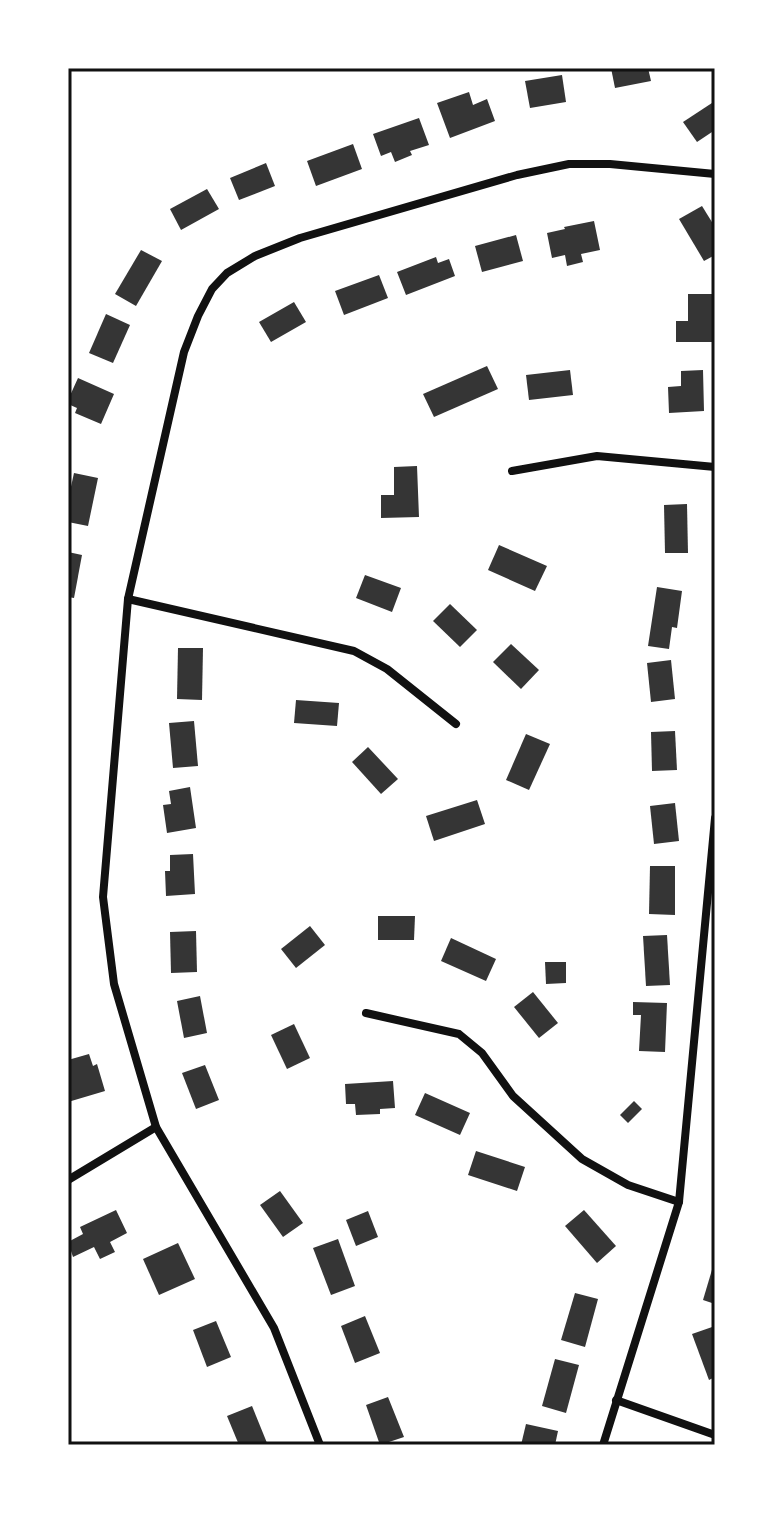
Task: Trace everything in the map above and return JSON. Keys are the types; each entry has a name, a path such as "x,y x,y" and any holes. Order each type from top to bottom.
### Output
{"street":[{"path":"320,1445 274,1328 156,1127 114,984 103,897 128,599 184,352 212,289 227,273 255,256 300,238 569,164 610,164 715,174"},
{"path":"512,471 597,456 715,467"},
{"path":"128,599 354,651 387,669 456,724"},
{"path":"603,1445 679,1202 715,818"},
{"path":"366,1013 459,1034 482,1053 513,1096 582,1159 628,1185 679,1202"},
{"path":"68,1180 156,1127"},
{"path":"616,1400 715,1435"}],"building":[{"path":"611,68 648,68 651,81 615,88"},
{"path":"562,75 566,102 530,108 525,81"},
{"path":"469,92 473,105 487,99 495,121 450,138 437,103"},
{"path":"715,101 715,130 697,142 683,122"},
{"path":"419,118 429,145 410,151 412,155 395,162 391,152 381,156 373,134"},
{"path":"353,144 362,169 316,186 307,161"},
{"path":"266,163 275,186 239,200 230,178"},
{"path":"207,189 219,209 181,230 170,209"},
{"path":"702,206 715,227 715,255 704,261 679,219"},
{"path":"594,221 600,250 581,254 583,262 567,266 565,255 552,258 547,233"},
{"path":"516,235 523,261 482,272 475,246"},
{"path":"141,250 162,261 136,306 115,294"},
{"path":"436,257 438,263 449,259 455,276 406,295 397,272"},
{"path":"379,275 388,298 344,315 335,291"},
{"path":"688,294 713,294 713,342 676,342 676,321 688,321"},
{"path":"294,302 306,322 271,342 259,322"},
{"path":"106,314 130,325 113,363 89,353"},
{"path":"487,366 498,389 434,417 423,394"},
{"path":"570,370 573,395 529,400 526,375"},
{"path":"703,370 704,411 669,413 668,387 681,386 681,371"},
{"path":"78,378 114,394 101,424 75,413 77,408 68,404"},
{"path":"417,466 419,517 381,518 381,495 394,495 394,467"},
{"path":"74,473 98,478 88,526 68,522 68,500"},
{"path":"687,504 688,553 665,553 664,505"},
{"path":"499,545 547,566 535,591 488,570"},
{"path":"68,552 82,555 74,598 68,597"},
{"path":"365,575 401,588 392,612 356,598"},
{"path":"657,587 682,591 677,628 672,627 669,649 648,646"},
{"path":"450,604 477,630 460,647 433,621"},
{"path":"511,644 539,670 521,689 493,662"},
{"path":"178,648 203,648 202,700 177,699"},
{"path":"671,660 675,699 651,702 647,663"},
{"path":"296,700 339,703 337,726 294,723"},
{"path":"194,721 198,766 173,768 169,723"},
{"path":"675,731 677,770 652,771 651,732"},
{"path":"526,734 550,744 529,790 506,780"},
{"path":"368,747 398,779 381,794 352,762"},
{"path":"190,787 196,828 167,833 163,805 171,804 169,791"},
{"path":"477,800 485,824 434,841 426,816"},
{"path":"675,803 679,841 654,844 650,806"},
{"path":"193,854 195,894 166,896 165,871 170,871 170,855"},
{"path":"650,866 675,866 675,915 649,914"},
{"path":"378,916 415,916 414,940 378,940"},
{"path":"310,926 325,945 296,968 281,949"},
{"path":"196,931 197,972 171,973 170,932"},
{"path":"667,935 670,985 646,986 643,936"},
{"path":"451,938 496,959 486,981 441,961"},
{"path":"545,962 566,962 566,983 546,984"},
{"path":"533,992 558,1023 539,1038 514,1007"},
{"path":"200,996 207,1033 184,1038 177,1001"},
{"path":"633,1002 667,1003 665,1052 639,1051 641,1015 633,1015"},
{"path":"294,1024 310,1058 287,1069 271,1035"},
{"path":"89,1054 93,1066 97,1064 105,1091 68,1102 68,1060"},
{"path":"205,1065 219,1100 196,1109 182,1073"},
{"path":"393,1081 395,1108 380,1109 380,1114 356,1115 355,1104 346,1104 345,1084"},
{"path":"425,1093 470,1113 460,1135 415,1115"},
{"path":"634,1101 642,1109 628,1123 620,1115"},
{"path":"476,1151 525,1167 517,1191 468,1175"},
{"path":"280,1191 303,1223 283,1237 260,1205"},
{"path":"116,1210 127,1233 110,1242 115,1252 100,1259 94,1247 73,1257 68,1242 83,1234 80,1227"},
{"path":"584,1210 616,1246 597,1263 565,1226"},
{"path":"368,1211 378,1237 356,1246 346,1220"},
{"path":"338,1239 355,1286 331,1295 313,1248"},
{"path":"178,1243 195,1279 159,1295 143,1259"},
{"path":"715,1263 715,1304 703,1300"},
{"path":"575,1293 598,1299 585,1347 561,1340"},
{"path":"365,1316 380,1353 355,1363 341,1326"},
{"path":"216,1321 231,1357 207,1367 193,1330"},
{"path":"715,1326 715,1377 709,1380 692,1334"},
{"path":"555,1359 579,1365 566,1413 542,1406"},
{"path":"388,1397 404,1437 380,1445 366,1405"},
{"path":"252,1406 267,1443 239,1445 227,1416"},
{"path":"526,1424 558,1431 555,1445 521,1445"}]}
